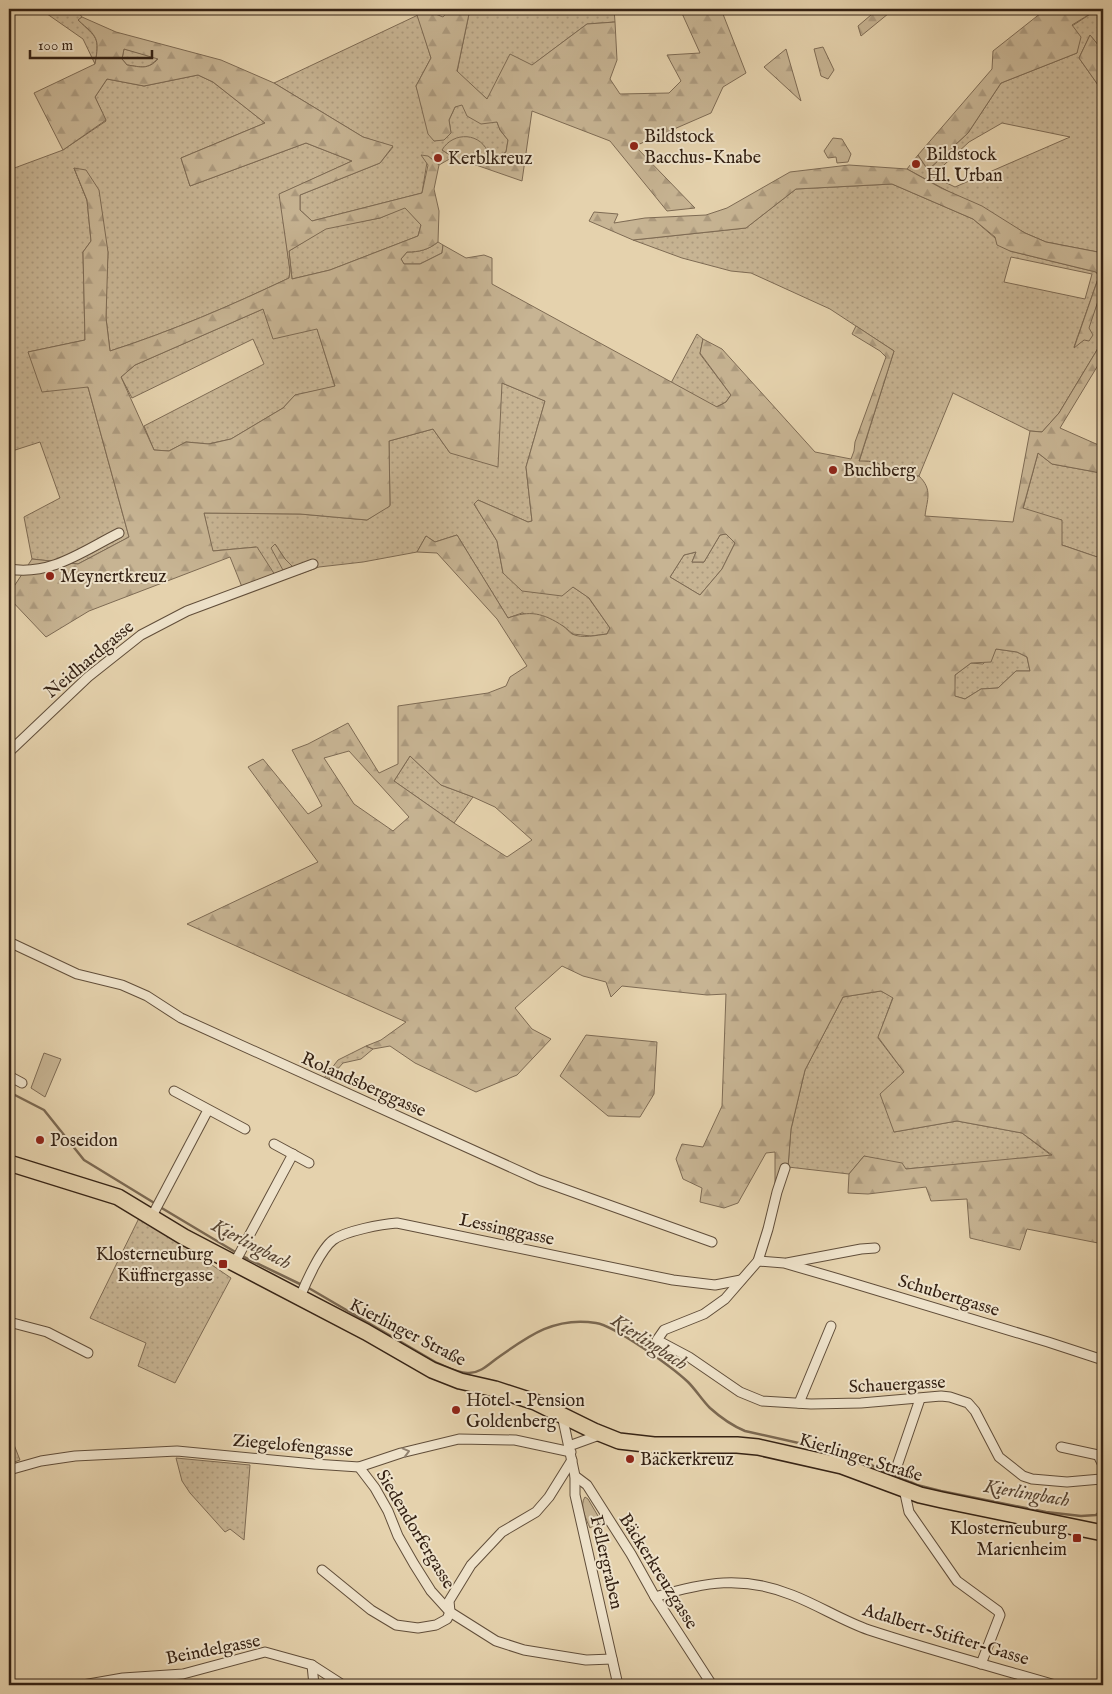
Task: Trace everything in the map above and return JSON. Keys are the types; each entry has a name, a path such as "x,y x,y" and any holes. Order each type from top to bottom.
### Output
{"main road":[{"name":"Kierlinger Straße","path":"9,1163 118,1197 155,1211 184,1237 237,1258 303,1290 432,1370 460,1381 527,1399 619,1440 654,1445 738,1445 758,1447 842,1466 904,1489 942,1500 1103,1533"}],"street":[{"path":"9,569 22,571 66,562 119,533"},
{"name":"Neidhardgasse","path":"9,752 88,677 141,635 187,611 313,564"},
{"name":"Rolandsberggasse","path":"9,942 76,974 122,985 147,996 181,1018 539,1180 712,1242"},
{"path":"9,1076 22,1083"},
{"path":"174,1091 245,1129"},
{"path":"155,1211 208,1110"},
{"path":"274,1144 310,1163"},
{"path":"237,1258 293,1154"},
{"path":"741,1280 758,1262 777,1192 786,1168"},
{"name":"Lessinggasse","path":"303,1290 317,1262 332,1241 341,1235 386,1224 398,1224 673,1280 715,1284 741,1280"},
{"name":"Schubertgasse","path":"758,1262 784,1263 875,1248"},
{"name":"Schubertgasse","path":"784,1263 1030,1336 1103,1360"},
{"name":"Schauergasse","path":"741,1280 725,1299 704,1314 664,1330 657,1340 689,1357 752,1398 767,1402 861,1403 950,1397 968,1402 999,1457 1028,1478 1067,1482 1102,1481"},
{"path":"9,1322 47,1332 88,1353"},
{"path":"799,1403 831,1326"},
{"path":"896,1469 920,1399"},
{"name":"Fellergraben","path":"562,1414 575,1476 575,1495 618,1685"},
{"path":"322,1570 371,1610 396,1625 418,1628 436,1625 447,1619 450,1612 449,1601 471,1565 502,1532 536,1512 549,1497 570,1453 602,1434"},
{"name":"Ziegelofengasse","path":"9,1470 41,1460 75,1456 177,1451 360,1467 401,1453 459,1439 515,1440 570,1453"},
{"path":"1061,1446 1098,1455 1103,1466 1102,1481"},
{"name":"Siedendorfergasse","path":"360,1467 376,1488 398,1536 414,1564 431,1591 450,1612 496,1641 524,1650 586,1660 612,1660"},
{"name":"Bäckerkreuzgasse","path":"575,1476 587,1486 631,1554 655,1598 712,1685"},
{"path":"904,1489 909,1512 957,1581 998,1611 1000,1615 981,1664"},
{"name":"Adalbert-Stifter-Gasse","path":"655,1598 688,1587 721,1582 767,1586 792,1595 867,1629 1055,1685"},
{"name":"Beindelgasse","path":"83,1685 123,1678 183,1674 265,1652 312,1665 343,1685"},
{"path":"312,1665 314,1685"}],"green space":[{"path":"40,9 76,9 82,17 78,20 96,39 95,64 83,39"},
{"path":"415,9 431,9 433,13 443,17 450,9 470,9 457,71 487,99 510,54 532,65 587,24 615,22 617,60 610,79 620,94 669,93 681,81 667,55 700,53 680,9 721,9 746,73 723,87 711,113 635,146 695,208 667,211 610,141 532,111 522,181 453,157 442,150 453,140 467,137 474,138 480,142 489,155 498,157 506,152 508,140 500,130 497,122 481,124 467,116 462,105 455,107 449,120 451,133 444,140 434,141 428,134 416,86 431,58"},
{"path":"470,9 614,9 615,22 587,24 487,99 457,72"},
{"path":"878,9 894,9 861,36 858,26"},
{"path":"1046,9 1098,9 1072,25 1081,37 1077,53 1001,83 968,133 928,170 918,155 992,69 993,51"},
{"path":"1098,9 1103,9 1103,51 1090,35 1079,58 1103,92 1103,253 1046,242 1025,233 907,169 918,155 928,170 968,133 1001,83 1077,53 1072,26","holes":["1002,123 1070,137 955,187 932,176 969,142"]},
{"path":"418,15 431,58 416,86 434,141 444,139 451,133 449,120 455,107 462,104 497,122 500,130 508,140 506,152 498,157 442,150 453,157 439,165 428,156 422,193 312,221 300,210 300,195 380,163 393,147 363,137 274,83"},
{"path":"82,17 116,32 221,60 274,83 363,137 393,146 380,163 300,195 300,210 312,221 422,193 428,165 421,155 428,156 439,165 434,189 439,211 438,242 423,250 407,252 401,259 404,264 420,264 442,253 443,245 466,258 484,255 492,258 492,284 717,407 726,402 731,395 700,353 703,339 722,349 815,452 851,459 855,442 886,357 880,351 852,334 856,326 894,351 859,461 877,463 891,474 908,477 919,476 928,490 925,516 1013,522 1030,431 1042,432 1059,413 1103,340 1103,357 1060,428 1103,447 1103,476 1101,473 1052,464 1038,453 1023,508 1062,520 1062,545 1103,559 1103,1244 1027,1229 1020,1250 970,1238 967,1199 931,1201 926,1187 868,1194 848,1193 849,1174 864,1156 902,1163 906,1169 1052,1155 1022,1133 957,1121 894,1132 880,1094 904,1072 878,1037 893,998 881,991 843,997 805,1070 791,1129 788,1167 775,1183 775,1152 766,1153 738,1203 724,1208 700,1202 702,1188 683,1179 676,1159 682,1144 703,1147 722,1106 726,994 707,995 622,986 611,997 606,982 583,976 562,966 515,1008 532,1029 551,1039 517,1075 476,1092 415,1063 390,1046 373,1049 366,1046 381,1040 406,1022 187,924 318,862 248,767 263,759 308,814 322,806 292,750 308,744 348,723 379,773 398,764 398,706 488,693 506,686 510,677 527,666 497,619 437,553 417,552 426,536 435,542 457,535 508,618 523,614 536,614 549,618 572,634 580,636 607,634 610,628 589,598 573,587 562,596 522,591 503,573 497,541 474,504 478,500 528,522 532,521 526,467 545,401 502,383 498,467 450,453 433,429 389,441 390,506 367,520 300,514 204,513 213,551 257,547 275,575 284,572 271,548 275,544 285,559 300,574 242,587 230,557 89,611 46,637 9,598 9,594 32,559 78,564 129,537 88,387 42,392 28,352 85,340 83,252 91,241 87,200 74,168 86,170 99,190 108,252 106,318 110,351 201,318 289,278 290,271 279,194 352,161 306,143 190,186 181,158 265,123 213,82 198,75 144,86 107,79 95,97 106,120 63,150 34,93 95,64 97,43 93,34 78,20","holes":["124,49 158,59 151,65 140,67 127,65 122,59","405,208 421,225 418,236 330,270 292,279 289,251 326,229 380,218","263,309 273,339 317,329 335,386 295,395 283,408 231,439 209,444 186,442 169,451 154,450 121,377 135,365","726,534 735,543 722,569 700,595 670,577 684,555 696,552 692,562 704,562 720,535","996,649 1017,652 1027,657 1030,671 1016,671 998,688 981,689 965,699 955,696 955,675 971,663 991,662","349,751 409,817 393,831 354,804 324,758","410,756 441,785 495,807 532,840 507,857 394,781"]},
{"path":"1090,35 1103,51 1103,92 1079,58"},
{"path":"823,47 834,70 828,79 821,76 814,49"},
{"path":"124,49 158,58 148,66 127,65 122,59"},
{"path":"786,49 801,101 764,67"},
{"path":"198,75 213,82 265,123 181,158 190,186 306,143 352,161 280,194 290,271 289,278 201,318 110,351 106,318 108,252 87,200 91,241 83,252 85,340 28,352 88,387 129,537 78,564 32,559 24,517 60,498 40,442 9,452 9,170 63,150 106,121 95,97 107,79 144,86"},
{"path":"833,138 842,139 851,154 848,162 837,163 836,157 828,158 824,151"},
{"path":"849,165 907,169 941,188 982,206 1025,233 1046,242 1103,253 1103,286 1089,328 1093,335 1089,341 1084,340 1074,348 1099,276 1096,272 1010,251 997,245 995,237 973,219 892,184 796,189 746,228 633,240 589,221 594,212 618,214 614,223 645,218 706,215 727,208 790,172"},
{"path":"892,184 973,219 1010,251 1096,272 1099,276 1074,347 1084,340 1103,286 1103,340 1059,413 1042,432 1030,431 953,393 919,476 908,477 891,474 877,463 869,461 859,462 894,351 830,309 751,273 731,271 682,258 633,240 746,228 796,189","holes":["1011,257 1092,274 1085,299 1004,282"]},
{"path":"405,207 421,225 418,236 330,270 292,279 289,251 326,228 380,218"},
{"path":"438,242 443,245 442,253 420,264 404,264 401,259 407,252 423,250"},
{"path":"263,309 317,328 335,387 295,395 283,408 231,439 208,444 186,442 169,451 154,450 144,426 264,364 253,339 132,398 121,377 135,365"},
{"path":"697,334 703,339 700,354 731,395 726,402 716,407 671,383"},
{"path":"502,383 545,401 526,467 532,521 528,522 478,500 474,504 497,541 503,573 573,587 588,597 610,628 607,634 591,636 573,634 563,626 522,613 508,618 457,535 435,542 426,536 417,552 363,562 319,567 300,574 285,559 275,544 284,572 274,575 256,547 212,551 204,513 300,514 367,520 390,505 389,441 433,429 450,453"},
{"path":"1038,453 1052,464 1101,473 1103,476 1103,559 1062,545 1023,509"},
{"path":"726,534 735,543 722,569 700,595 670,577 684,555 696,552 692,562 704,562 720,535"},
{"path":"996,649 1017,652 1027,657 1030,671 1016,671 998,688 981,689 965,699 954,696 955,675 971,663 983,664"},
{"path":"410,756 441,785 473,797 454,823 394,781"},
{"path":"881,991 893,997 878,1038 904,1072 894,1132 957,1121 1022,1133 1052,1156 905,1169 864,1156 849,1174 788,1167 791,1129 805,1070 843,997"},
{"path":"586,1035 657,1042 654,1094 640,1117 608,1116 560,1076"},
{"path":"366,1046 373,1049 361,1059 343,1063 328,1080 324,1078 338,1060"},
{"path":"44,1053 61,1059 45,1097 31,1088"},
{"path":"140,1216 231,1278 175,1383 138,1366 146,1343 90,1318"},
{"path":"9,1432 20,1460 9,1464"},
{"path":"176,1458 250,1465 244,1540 230,1529 225,1532 190,1493 182,1481"},
{"path":"585,1497 601,1521 590,1528 583,1508"}],"waterway":[{"name":"Kierlingbach","path":"9,1092 44,1110 84,1160 156,1204"},
{"name":"Kierlingbach","path":"160,1207 237,1253"},
{"name":"Kierlingbach","path":"242,1256 302,1285"},
{"name":"Kierlingbach","path":"307,1287 437,1363 465,1373 473,1373 480,1370 519,1343 542,1330 567,1323 596,1323 616,1331 670,1367 688,1382 707,1405 722,1418 745,1431 830,1450 864,1462 917,1485 941,1491 1046,1512 1081,1516 1096,1515 1103,1509"}],"place":[{"name":"Bildstock Bacchus-Knabe","path":"634,146"},
{"name":"Kerblkreuz","path":"438,158"},
{"name":"Bildstock Hl. Urban","path":"916,164"},
{"name":"Buchberg","path":"833,470"},
{"name":"Meynertkreuz","path":"50,576"},
{"name":"Poseidon","path":"40,1140"},
{"name":"Klosterneuburg Küffnergasse","path":"223,1264"},
{"name":"Hotel - Pension Goldenberg","path":"456,1410"},
{"name":"Bäckerkreuz","path":"630,1459"},
{"name":"Klosterneuburg Marienheim","path":"1077,1538"}]}
